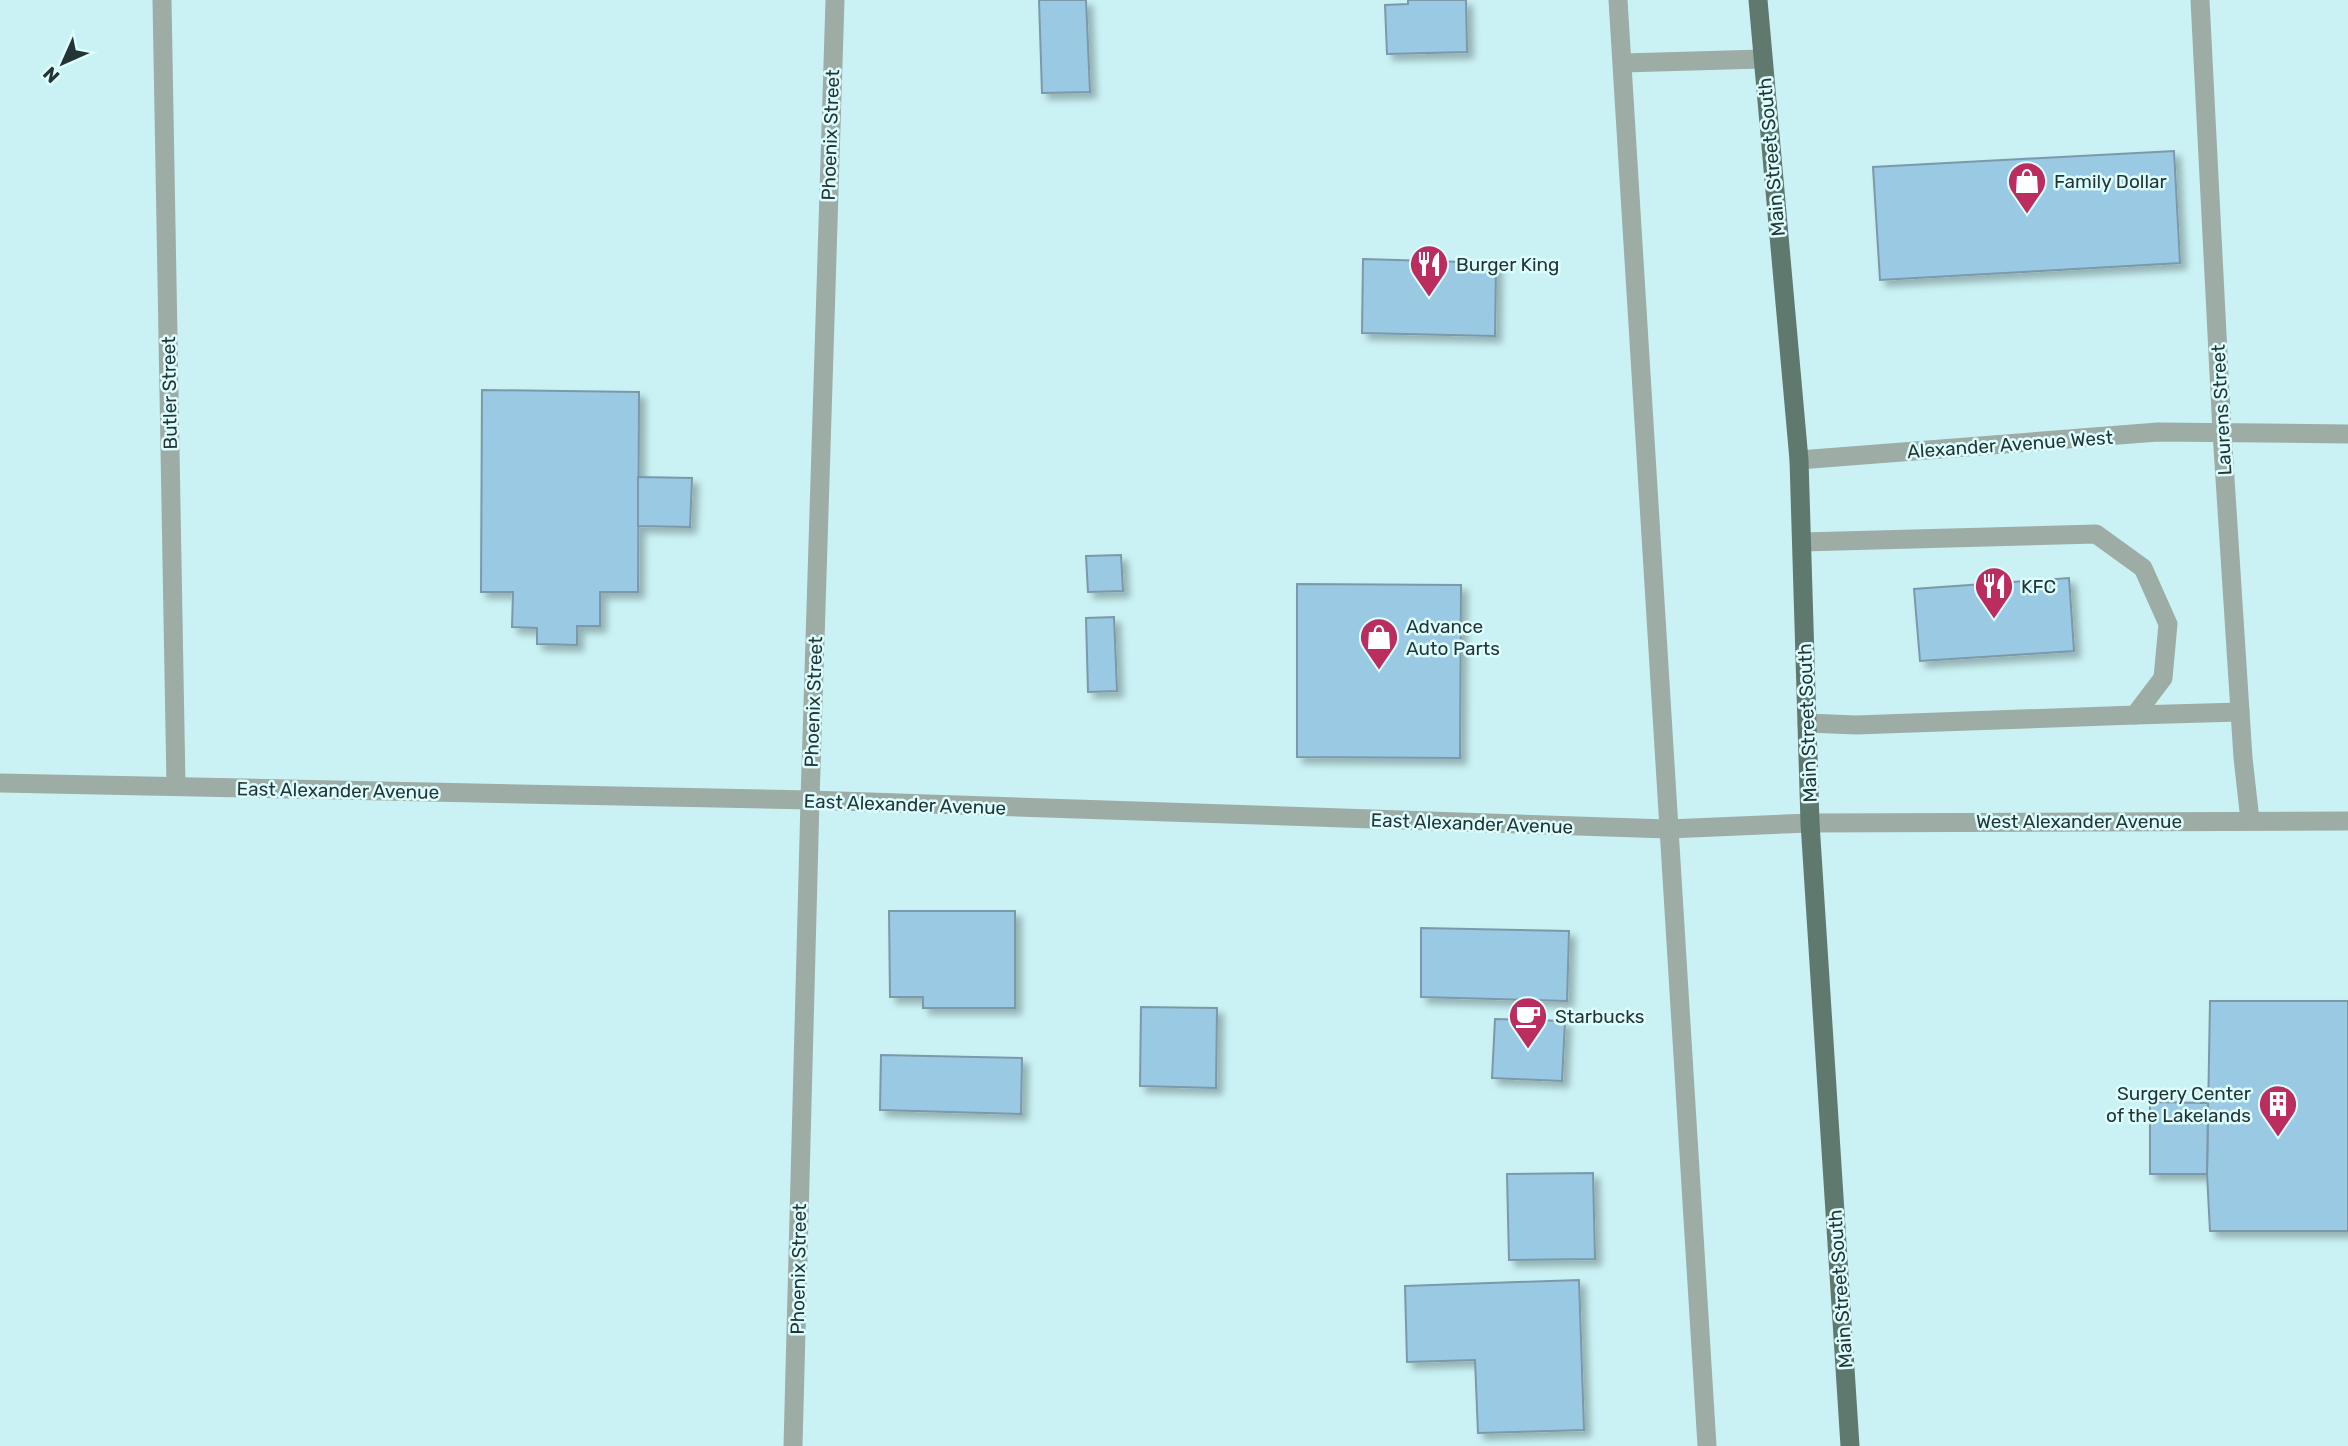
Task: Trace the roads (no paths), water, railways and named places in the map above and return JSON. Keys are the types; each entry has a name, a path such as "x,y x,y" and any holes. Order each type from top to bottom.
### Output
{"main road":[{"name":"Main Street South","path":"1758,0 1799,460 1810,823 1850,1446"}],"street":[{"name":"Butler Street","path":"162,0 176,786"},
{"name":"Phoenix Street","path":"793,1446 835,0"},
{"path":"1618,0 1707,1446"},
{"name":"Laurens Street","path":"2200,0 2222,432 2240,712 2250,820"},
{"path":"1623,63 1762,59"},
{"name":"Alexander Avenue West","path":"1799,460 2158,432 2348,434"},
{"path":"1802,542 2096,534 2143,568 2168,624 2163,678 2135,715"},
{"path":"1807,723 1856,724 2240,712"},
{"name":"East Alexander Avenue","path":"0,783 810,800 1668,829 1810,823"},
{"name":"West Alexander Avenue","path":"1810,823 2348,821"}],"place":[{"name":"Family Dollar","path":"2027,215"},
{"name":"Burger King","path":"1429,298"},
{"name":"KFC","path":"1994,620"},
{"name":"Advance Auto Parts","path":"1379,671"},
{"name":"Starbucks","path":"1528,1050"},
{"name":"Surgery Center of the Lakelands","path":"2278,1138"}]}
